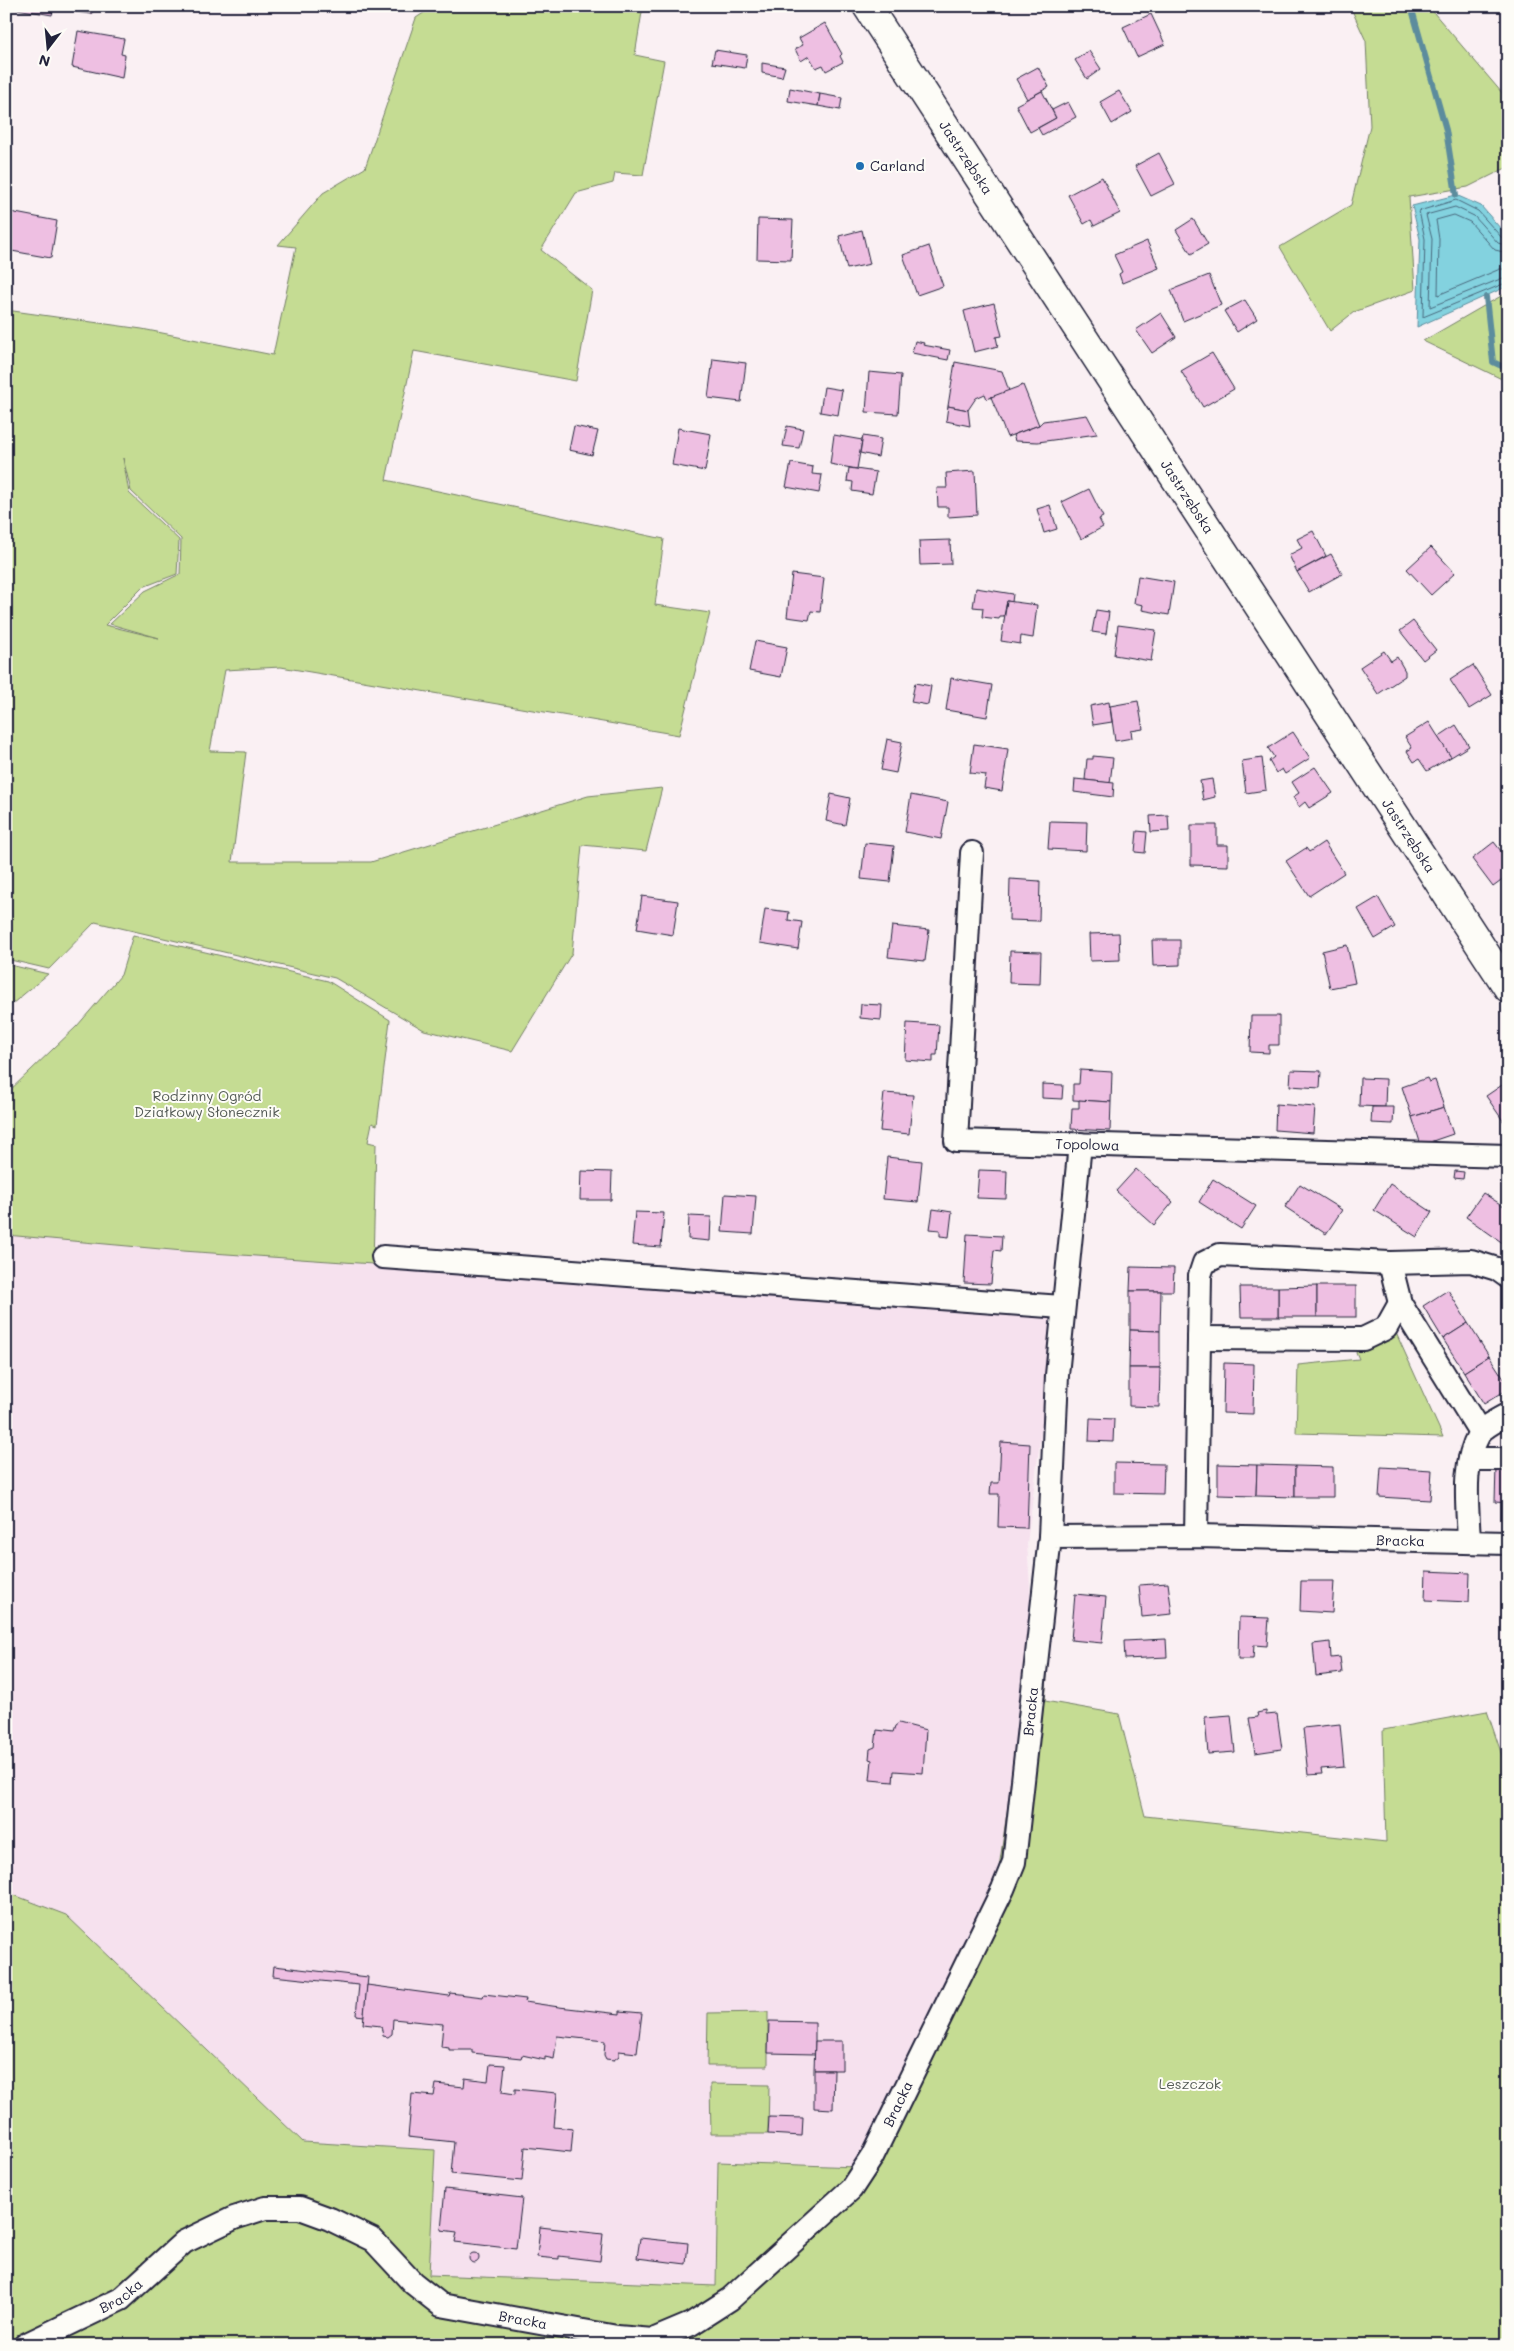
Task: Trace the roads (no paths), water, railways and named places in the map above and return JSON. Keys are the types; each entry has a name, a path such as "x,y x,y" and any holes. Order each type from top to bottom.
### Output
{"main road":[{"name":"Jastrzębska","path":"866,6 1508,988"}],"street":[{"name":"Topolowa","path":"972,853 956,1141 1508,1156"},
{"path":"1050,1537 1062,1307 1080,1144"},
{"path":"1196,1536 1200,1275 1204,1263 1220,1255 1390,1263 1471,1261 1497,1269 1508,1277"},
{"path":"383,1257 1062,1307"},
{"path":"1390,1263 1400,1303 1480,1432"},
{"path":"1199,1338 1363,1339 1386,1328 1400,1303"},
{"path":"1469,1542 1467,1485 1470,1459 1480,1432 1508,1414"},
{"path":"1470,1459 1508,1459"},
{"name":"Bracka","path":"25,2345 121,2298 184,2242 234,2218 265,2208 300,2208 330,2219 372,2240 413,2283 440,2305 617,2337 653,2340 692,2324 730,2299 852,2189 872,2157 1003,1889 1014,1862 1050,1537 1196,1536 1508,1543"}],"water":[{"path":"1456,195 1481,206 1508,237 1508,286 1417,327 1420,239 1412,206"}],"waterway":[{"path":"1411,6 1446,130 1456,195"},
{"path":"1486,297 1493,362 1508,369"}],"place":[{"name":"Carland","path":"860,166"}],"park label":[{"name":"Rodzinny Ogród Działkowy Słonecznik","path":"207,1104"},
{"name":"Leszczok","path":"1190,2084"}]}
